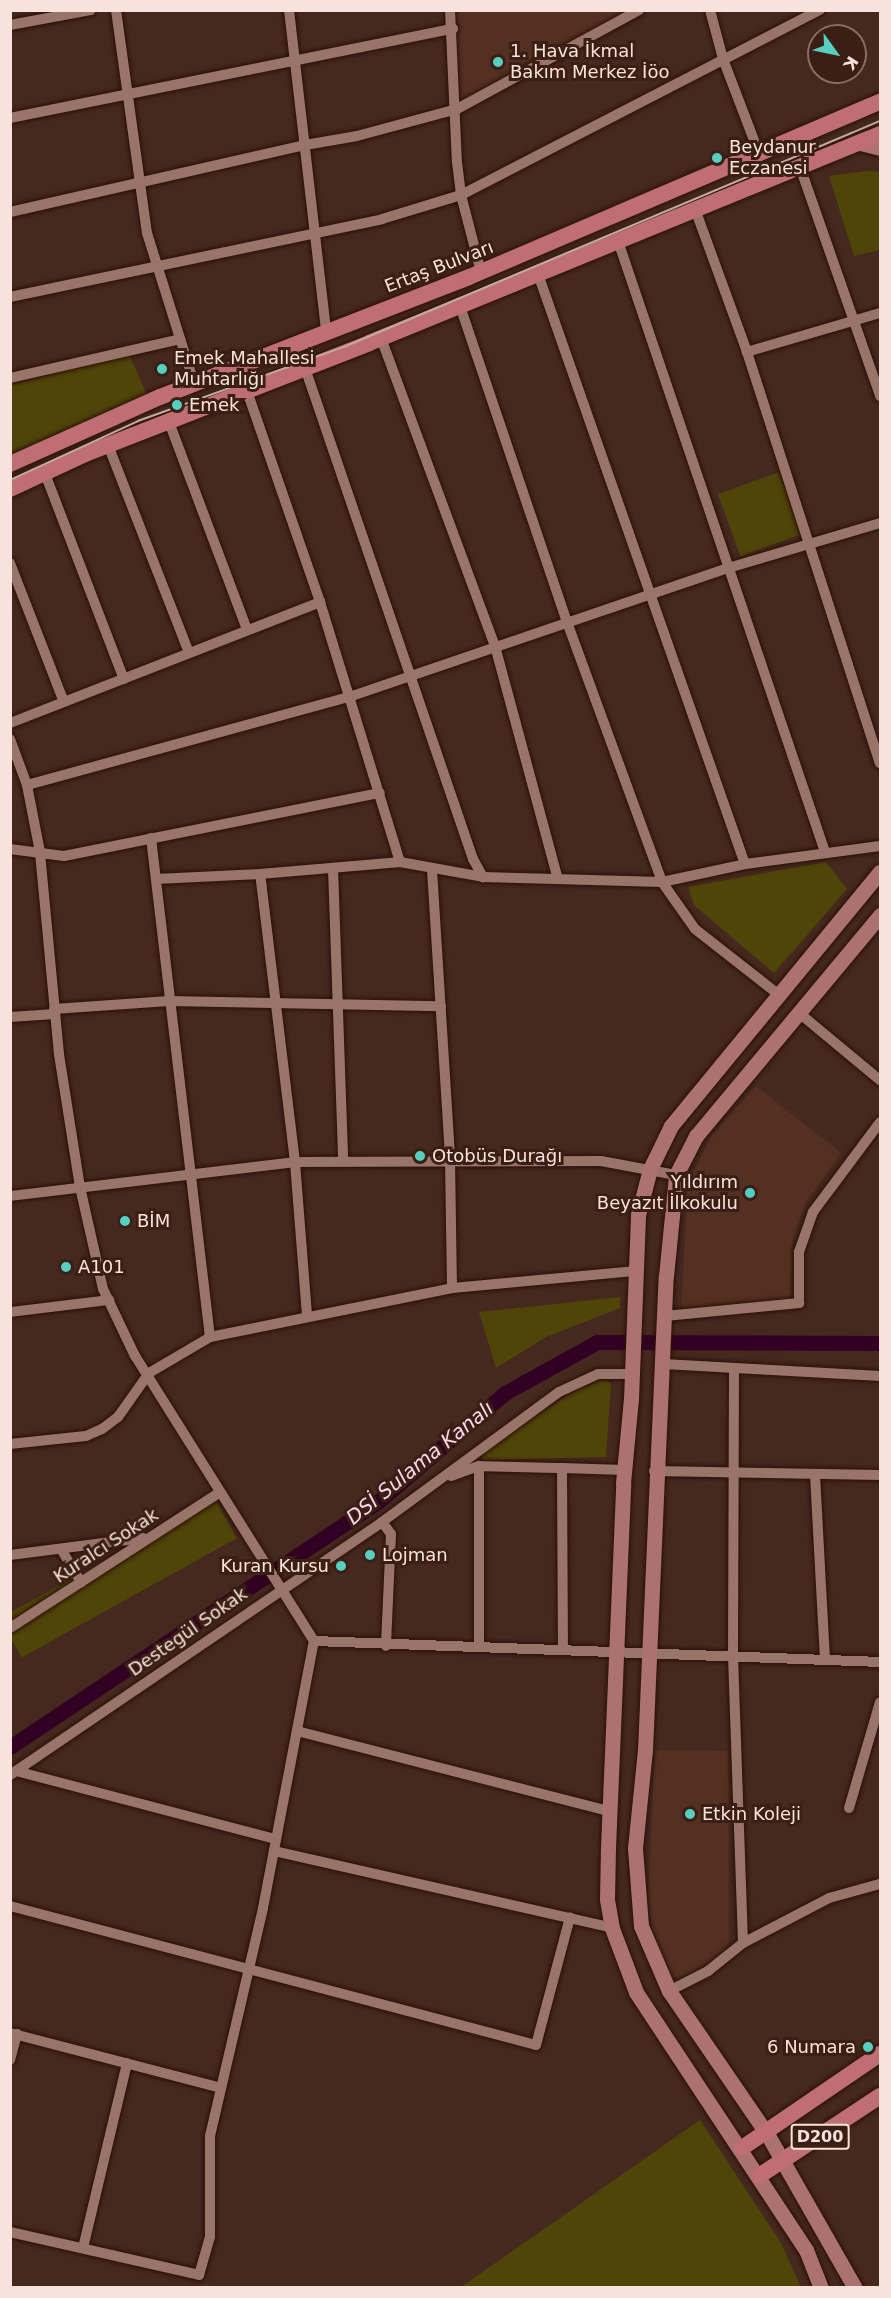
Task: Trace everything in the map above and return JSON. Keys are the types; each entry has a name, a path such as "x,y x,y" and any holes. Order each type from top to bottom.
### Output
{"main road":[{"name":"Ertaş Bulvarı","path":"10,464 194,383 481,272 760,156 880,102"},
{"path":"10,489 44,471 381,338 880,134"},
{"path":"860,143 880,148"},
{"path":"821,2288 806,2250 742,2148 636,1992 612,1928 607,1899 609,1811 634,1271 638,1215 650,1169 671,1126 880,872"},
{"path":"855,2288 767,2134 669,1991 641,1926 635,1848 645,1750 654,1471 665,1361 665,1323 676,1175 696,1136 880,915"},
{"path":"742,2148 767,2134 880,2054"},
{"name":"D200","path":"759,2176 880,2096"}],"street":[{"path":"10,26 91,10"},
{"path":"116,10 138,182 157,267 194,383"},
{"path":"289,10 326,331"},
{"path":"461,10 450,13 453,29 461,195 481,272"},
{"path":"10,212 304,144 357,136 457,109 639,10"},
{"path":"710,10 723,59 760,156"},
{"path":"10,297 382,219 461,195 820,10"},
{"path":"10,118 294,59 453,29"},
{"path":"800,167 856,320 880,396"},
{"path":"695,209 747,352 811,543 880,764"},
{"path":"618,241 825,852"},
{"path":"538,274 745,864"},
{"path":"460,306 567,622 662,882 695,929 778,994"},
{"path":"747,352 880,313"},
{"path":"381,338 495,646 558,879"},
{"path":"10,378 180,339"},
{"path":"305,368 472,859 483,877"},
{"path":"248,391 320,602 400,862"},
{"path":"169,422 247,630"},
{"path":"108,445 189,653"},
{"path":"44,471 124,679"},
{"path":"27,785 349,697 728,568 880,523"},
{"path":"10,563 64,702"},
{"path":"10,723 320,602"},
{"path":"10,739 27,785 40,852 55,1012 80,1187 109,1300 135,1356 149,1373 220,1492 280,1583 314,1641 274,1851 210,2136 210,2237 200,2275 10,2232"},
{"path":"10,849 64,856 380,793"},
{"path":"151,838 210,1337"},
{"path":"156,879 260,874 400,862 432,870 483,877 662,882 745,864 880,846"},
{"path":"333,868 335,1004 343,1161"},
{"path":"432,870 450,1160 452,1288"},
{"path":"260,874 278,1003 295,1162 307,1315"},
{"path":"10,1017 169,1001 441,1006"},
{"path":"798,1012 880,1080"},
{"path":"665,1323 799,1303 799,1252 813,1212 880,1122"},
{"path":"10,1196 190,1172 295,1162 601,1161 676,1175"},
{"path":"10,1444 86,1436 102,1429 118,1417 149,1373 210,1337 307,1315 452,1288 634,1271"},
{"path":"10,1312 109,1300"},
{"path":"665,1361 734,1368 880,1376"},
{"name":"Destegül Sokak","path":"14,1773 280,1583 382,1522 559,1392 598,1374 630,1366"},
{"path":"734,1368 732,1656 743,1943"},
{"path":"440,1479 479,1466 624,1470"},
{"path":"478,1646 479,1466"},
{"path":"562,1468 562,1650"},
{"path":"654,1471 733,1475 880,1476"},
{"path":"815,1475 825,1660"},
{"name":"Kuralcı Sokak","path":"10,1628 220,1492"},
{"path":"382,1522 391,1534 386,1646"},
{"path":"10,1555 147,1538"},
{"path":"61,1549 81,1582"},
{"path":"314,1641 386,1646 478,1646 880,1662"},
{"path":"849,1808 880,1701"},
{"path":"297,1731 609,1811"},
{"path":"14,1773 275,1839"},
{"path":"274,1851 612,1928"},
{"path":"669,1991 708,1971 743,1943 829,1898 880,1884"},
{"path":"10,1906 536,2045 570,1917"},
{"path":"10,2060 14,2033 221,2088"},
{"path":"83,2248 128,2063"}],"shaded area":[{"name":"1. Hava İkmal Bakım Merkez İöo","path":"460,10 639,11 457,109 450,16"},
{"path":"867,171 880,172 880,250 854,256 829,176"},
{"path":"129,354 147,395 11,454 11,385"},
{"path":"779,472 802,534 740,556 718,494"},
{"path":"826,862 847,889 774,973 694,905 688,887"},
{"name":"Yıldırım Beyazıt İlkokulu","path":"756,1086 841,1153 806,1202 792,1242 790,1300 681,1308 688,1184 711,1136"},
{"path":"620,1297 620,1308 546,1337 496,1368 479,1312"},
{"path":"602,1380 611,1383 606,1457 482,1460 483,1452 535,1417 573,1392"},
{"path":"215,1499 237,1538 22,1658 10,1637 10,1613"},
{"name":"Etkin Koleji","path":"655,1750 728,1751 729,1942 717,1958 673,1983 652,1929 648,1898"},
{"path":"700,2120 781,2243 801,2287 461,2287"}],"waterway":[{"name":"DSİ Sulama Kanalı","path":"10,1747 379,1501 505,1393 597,1342 880,1343"}],"tram line":[{"path":"10,480 138,421 344,347 880,121"}],"place":[{"name":"1. Hava İkmal Bakım Merkez İöo","path":"498,62"},
{"name":"Beydanur Eczanesi","path":"717,158"},
{"name":"Emek Mahallesi Muhtarlığı","path":"162,369"},
{"name":"Emek","path":"177,405"},
{"name":"Otobüs Durağı","path":"420,1156"},
{"name":"Yıldırım Beyazıt İlkokulu","path":"750,1193"},
{"name":"BİM","path":"125,1221"},
{"name":"A101","path":"66,1267"},
{"name":"Lojman","path":"370,1555"},
{"name":"Kuran Kursu","path":"341,1566"},
{"name":"Etkin Koleji","path":"690,1814"},
{"name":"6 Numara","path":"868,2047"}]}
